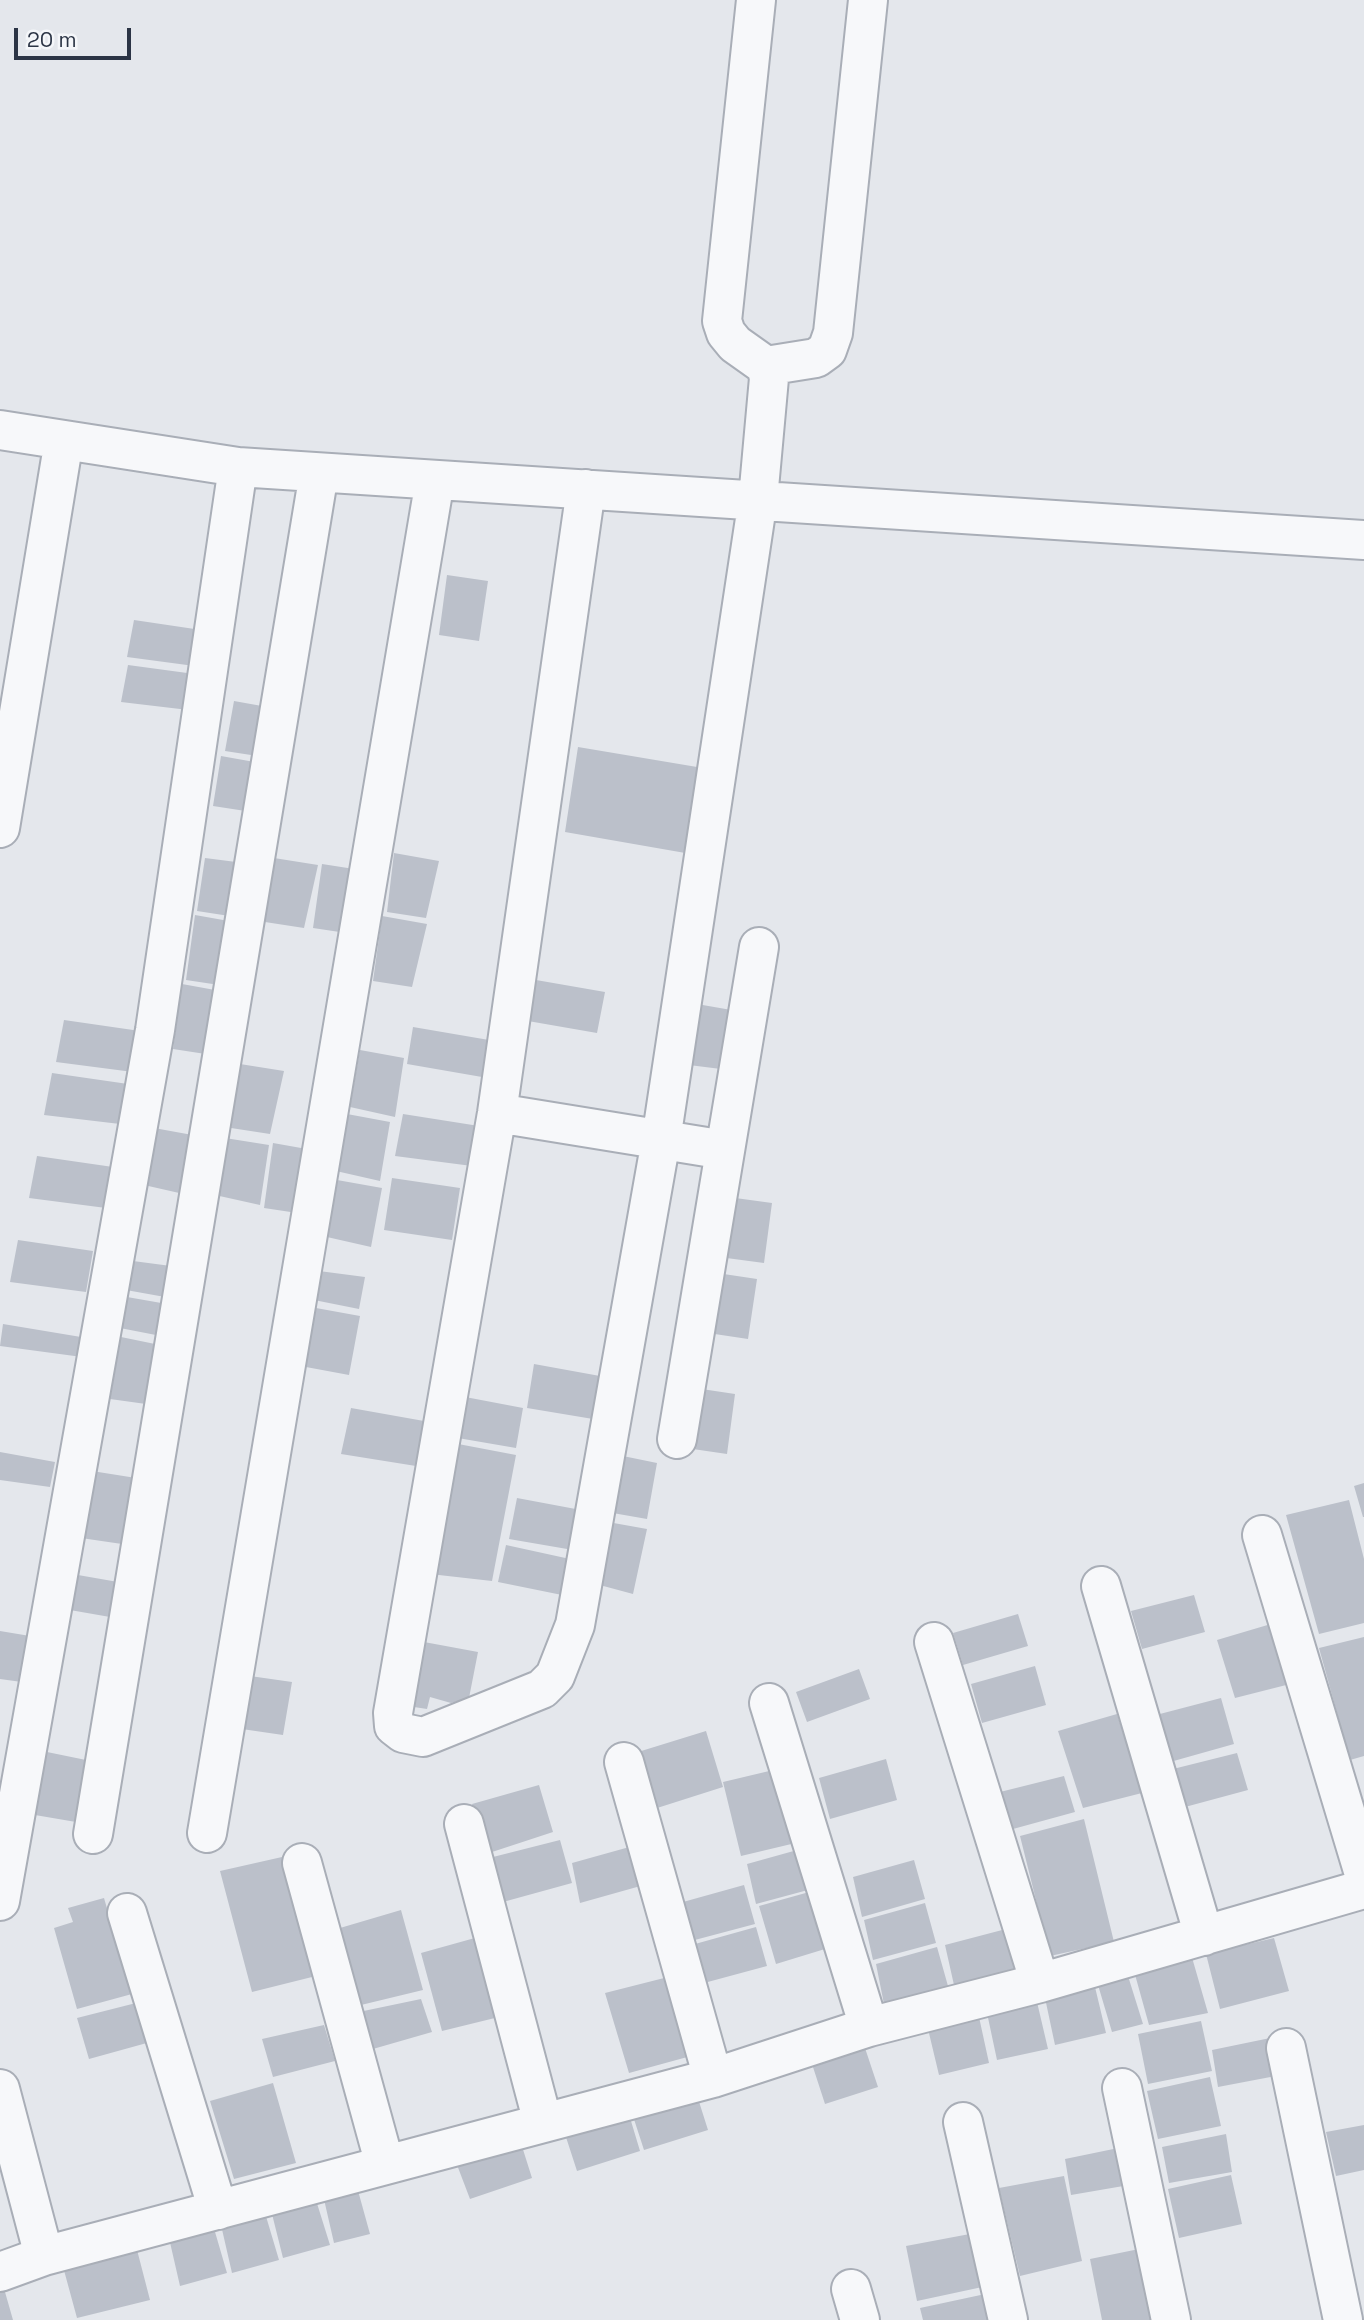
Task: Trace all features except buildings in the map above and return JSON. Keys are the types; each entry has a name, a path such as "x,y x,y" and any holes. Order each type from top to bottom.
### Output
{"street":[{"path":"586,489 497,1113 393,1713 394,1726 403,1733 423,1737 542,1689 555,1675 565,1656 575,1625 660,1140 758,499 769,378 766,366 735,344 726,333 722,321 756,0"},
{"path":"766,366 816,358 827,350 833,333 868,0"},
{"path":"0,430 238,467 1364,540"},
{"path":"0,828 64,440"},
{"path":"0,1901 155,1030 238,467"},
{"path":"93,1834 319,473"},
{"path":"207,1833 435,480"},
{"path":"677,1439 759,947"},
{"path":"497,1113 725,1150"},
{"path":"1262,1535 1364,1874"},
{"path":"1101,1586 1204,1936"},
{"path":"934,1642 1040,1983"},
{"path":"769,1703 869,2027"},
{"path":"624,1762 713,2078"},
{"path":"464,1824 543,2123"},
{"path":"302,1863 385,2165"},
{"path":"0,2272 44,2256 713,2078 869,2027 1040,1983 1364,1889"},
{"path":"127,1913 218,2210"},
{"path":"1286,2048 1343,2320"},
{"path":"1122,2088 1171,2320"},
{"path":"0,2089 44,2256"},
{"path":"963,2122 1008,2320"}]}
